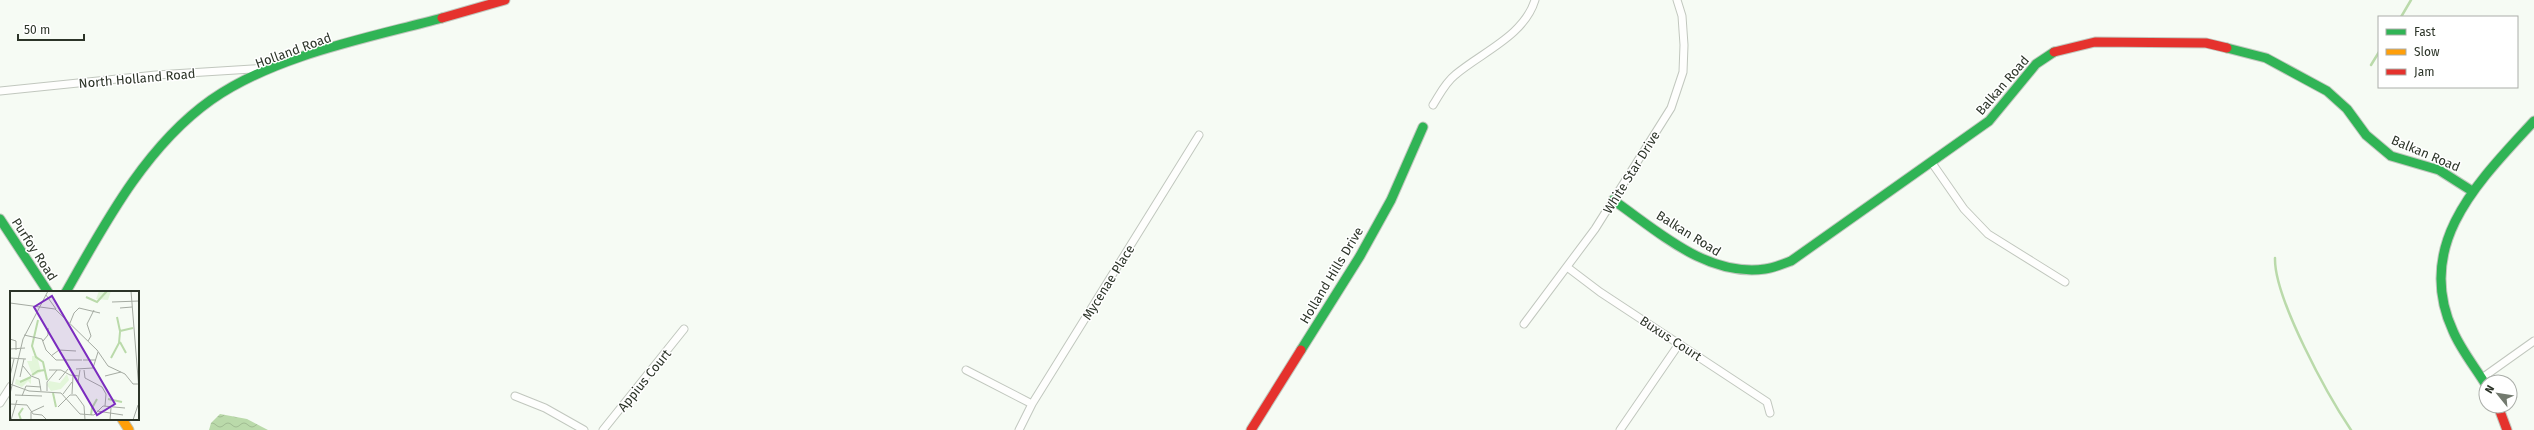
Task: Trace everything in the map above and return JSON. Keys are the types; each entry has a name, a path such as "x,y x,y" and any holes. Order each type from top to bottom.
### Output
{"street":[{"name":"Holland Road","path":"67,291 93,243 138,176 173,135 211,100 274,67 505,0"},
{"path":"1433,105 1443,88 1455,75 1511,34 1524,20 1535,0"},
{"name":"White Star Drive","path":"1524,324 1567,267 1613,200 1671,108 1679,90 1683,72 1684,45 1682,16 1677,0"},
{"name":"Balkan Road","path":"1613,200 1700,258 1721,268 1758,272 1776,268 1791,261 1932,163 1989,121 2036,64 2057,50 2095,42 2206,43 2266,58 2305,78 2338,100 2366,135 2391,156 2439,170 2472,191"},
{"name":"North Holland Road","path":"0,91 156,75 274,67"},
{"path":"2479,374 2449,323 2440,286 2442,259 2446,237 2451,223 2472,191 2534,121"},
{"name":"Holland Hills Drive","path":"1251,430 1360,256 1391,200 1423,127"},
{"name":"Mycenae Place","path":"1019,430 1032,404 1199,135"},
{"path":"1932,163 1964,209 1988,234 2065,282"},
{"name":"Purfoy Road","path":"0,219 47,291"},
{"name":"Buxus Court","path":"1567,267 1767,402 1770,413"},
{"name":"Appius Court","path":"603,430 684,329"},
{"path":"2494,374 2534,341"},
{"path":"1620,430 1679,344"},
{"path":"966,370 1032,404"},
{"path":"0,403 10,388"},
{"path":"515,396 545,408 584,430"},
{"path":"2501,414 2507,430"},
{"path":"123,420 129,430"}],"water":[{"path":"220,414 247,419 268,430 209,430 211,423"}],"waterway":[{"path":"2402,16 2411,0"},
{"path":"2371,65 2378,54"},
{"path":"2275,258 2277,275 2283,297 2304,346 2329,394 2351,430"}],"traffic: fast":[{"path":"67,291 112,213 147,163 166,140 211,100 236,84 293,60 353,41 442,18"},
{"path":"2227,48 2266,58 2327,91 2347,109 2366,135 2391,156 2439,170 2472,191"},
{"path":"1613,200 1665,238 1703,259 1723,266 1743,270 1765,269 1778,266 1791,261 1989,121 2036,64 2054,52"},
{"path":"2479,374 2456,338 2443,299 2441,270 2447,242 2458,216 2474,190 2493,166 2534,121"},
{"path":"1301,350 1360,256 1391,200 1423,127"},
{"path":"0,219 47,291"}],"traffic: slow":[{"path":"123,420 129,430"}],"traffic: jam":[{"path":"442,18 505,0"},
{"path":"2054,52 2095,42 2206,43 2227,48"},
{"path":"1251,430 1301,350"},
{"path":"2501,414 2507,430"}]}
